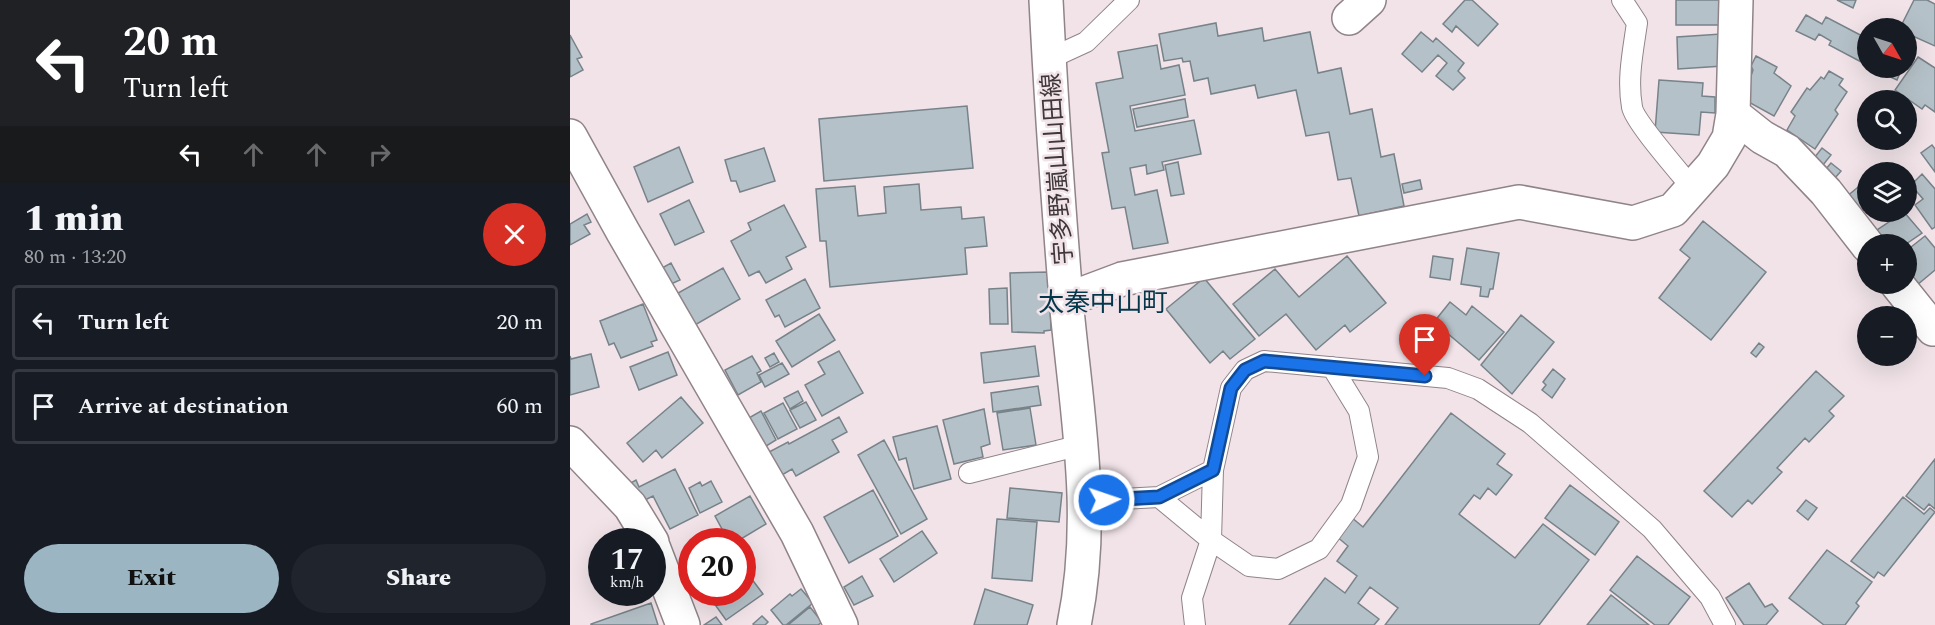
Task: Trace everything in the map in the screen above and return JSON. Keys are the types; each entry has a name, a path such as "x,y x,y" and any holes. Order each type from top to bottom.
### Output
{"street":[{"name":"宇多野嵐山山田線","path":"1046,0 1066,300 1085,501 1084,554 1074,625"},
{"path":"1066,300 1122,279 1519,202 1633,223 1673,210 1713,165 1729,138 1733,114 1736,0"},
{"path":"1733,114 1787,151 1826,192 1859,234"},
{"path":"570,136 797,533 841,625"},
{"path":"1905,294 1934,328"},
{"path":"570,443 630,506 643,528"},
{"path":"666,580 683,625"}],"lane":[{"path":"1049,58 1086,42 1129,0"},
{"path":"1622,0 1637,23 1630,66 1632,109 1693,189"},
{"path":"1195,625 1192,598 1211,540 1213,470 1231,388 1245,370 1264,361 1448,378 1478,389 1530,423 1652,529 1710,597 1725,625"},
{"path":"1159,497 1211,540 1249,566 1278,569 1319,549 1350,505 1368,457 1359,411 1332,367"},
{"path":"969,473 1081,445"},
{"path":"1085,501 1159,497 1213,470"}],"building":[{"path":"1465,0 1472,0 1498,24 1478,46 1456,26 1452,32 1443,24"},
{"path":"1676,0 1725,0 1724,25 1676,25"},
{"path":"1837,0 1856,0 1853,8"},
{"path":"1914,0 1927,0 1935,4 1935,46 1917,38 1917,18 1905,18"},
{"path":"1806,15 1822,24 1826,17 1857,33 1857,60 1829,45 1831,41 1819,34 1815,40 1796,31"},
{"path":"1216,23 1218,36 1262,28 1264,41 1310,32 1318,73 1341,68 1350,114 1372,109 1381,157 1394,154 1404,206 1359,216 1351,178 1338,180 1329,132 1306,136 1296,90 1258,98 1255,85 1211,94 1208,78 1194,81 1190,61 1183,62 1182,58 1164,61 1159,34"},
{"path":"1421,32 1433,42 1436,38 1464,63 1458,71 1465,78 1453,90 1436,76 1447,63 1438,55 1422,72 1402,54"},
{"path":"1721,34 1723,66 1678,69 1677,37"},
{"path":"570,35 582,57 577,59 583,70 570,77"},
{"path":"1157,45 1161,69 1179,65 1185,95 1130,106 1135,131 1194,120 1201,154 1162,162 1164,170 1147,174 1146,165 1130,168 1135,195 1157,190 1168,243 1133,249 1125,207 1112,209 1102,153 1109,152 1096,83 1123,78 1118,52"},
{"path":"1756,56 1777,67 1774,73 1791,86 1774,116 1743,99 1753,70 1751,66"},
{"path":"1917,58 1935,68 1935,112 1925,105 1922,109 1917,105 1917,90 1895,90 1903,78 1917,78"},
{"path":"1829,71 1843,79 1839,85 1847,92 1835,110 1838,114 1815,149 1787,130 1795,116 1791,112 1807,88 1810,90 1821,77 1824,79"},
{"path":"1659,80 1703,83 1702,96 1715,97 1715,113 1701,112 1699,135 1655,132"},
{"path":"1185,99 1188,117 1137,127 1133,109"},
{"path":"967,106 973,168 824,181 819,119"},
{"path":"1932,145 1935,149 1935,172 1921,153"},
{"path":"679,147 693,182 648,202 634,167"},
{"path":"764,148 775,181 740,192 736,181 731,181 725,160"},
{"path":"1822,148 1831,155 1823,165 1814,158"},
{"path":"1178,162 1184,194 1171,196 1165,165"},
{"path":"1831,163 1841,171 1835,178 1825,170"},
{"path":"1922,174 1935,189 1935,227 1932,229 1917,208 1917,204 1923,199 1917,192 1917,179"},
{"path":"1420,180 1422,189 1404,193 1402,184"},
{"path":"919,184 921,210 961,207 962,219 984,217 987,246 965,248 967,274 830,287 826,241 820,241 816,189 855,186 858,216 886,213 884,187"},
{"path":"1857,188 1857,211 1846,197"},
{"path":"689,200 704,232 675,245 660,214"},
{"path":"784,205 806,247 786,257 792,269 766,283 759,271 749,276 731,241 751,230 748,223"},
{"path":"587,214 591,222 584,225 590,234 570,245 570,224"},
{"path":"1703,221 1766,272 1711,340 1659,298 1690,258 1680,250"},
{"path":"1889,222 1913,222 1922,233 1917,236 1917,234 1876,234 1874,232"},
{"path":"1925,236 1935,248 1935,270 1917,285 1917,242"},
{"path":"1467,248 1499,253 1493,289 1490,289 1488,297 1480,296 1481,287 1461,284"},
{"path":"1347,256 1386,303 1350,332 1345,325 1316,350 1286,314 1259,336 1233,304 1275,269 1299,297"},
{"path":"1433,256 1453,259 1450,280 1430,277"},
{"path":"671,263 680,280 671,284 662,268"},
{"path":"723,268 740,299 695,325 678,293"},
{"path":"1049,272 1051,330 1044,331 1044,333 1012,332 1010,273"},
{"path":"1204,278 1255,339 1230,359 1223,351 1210,363 1166,309"},
{"path":"805,279 820,308 785,327 779,315 775,317 766,300"},
{"path":"1007,288 1008,324 990,324 989,289"},
{"path":"1450,302 1466,315 1472,306 1504,332 1479,360 1434,322"},
{"path":"643,304 657,340 651,342 653,346 621,358 614,343 609,345 600,321"},
{"path":"819,314 835,340 792,367 776,341"},
{"path":"1521,315 1554,342 1512,394 1481,365"},
{"path":"1759,343 1764,347 1756,357 1751,353"},
{"path":"1035,346 1039,376 984,383 981,353"},
{"path":"839,351 863,393 822,416 805,385 825,374 818,362"},
{"path":"668,352 677,375 639,390 630,367"},
{"path":"774,353 779,362 770,367 765,358"},
{"path":"591,354 599,387 570,395 570,356 571,359"},
{"path":"752,356 761,371 757,373 761,382 738,395 725,370"},
{"path":"782,363 789,374 765,387 759,375"},
{"path":"1553,369 1565,379 1552,398 1542,390 1546,385 1543,382"},
{"path":"1816,371 1844,396 1829,411 1834,416 1809,442 1805,438 1777,468 1782,472 1752,504 1748,500 1732,517 1704,491"},
{"path":"1038,386 1041,405 993,412 991,393"},
{"path":"798,391 803,401 790,409 784,398"},
{"path":"681,397 703,423 662,458 656,450 643,462 627,443"},
{"path":"806,402 816,420 800,428 790,410"},
{"path":"783,403 797,429 778,439 764,413"},
{"path":"1030,408 1036,445 1003,450 997,413"},
{"path":"984,409 990,444 981,447 983,457 954,464 943,420"},
{"path":"761,411 776,440 763,448 747,419"},
{"path":"1451,413 1505,454 1497,464 1512,475 1496,495 1488,488 1480,499 1474,495 1459,514 1515,558 1543,524 1589,560 1539,625 1385,625 1398,608 1370,587 1358,603 1379,619 1374,625 1289,625 1325,578 1345,593 1357,576 1337,561 1348,546 1336,536 1351,517 1363,527"},
{"path":"839,417 847,432 832,440 839,452 796,476 792,469 782,475 769,452"},
{"path":"937,426 951,479 914,489 906,458 899,460 893,437"},
{"path":"884,440 927,519 901,534 858,455"},
{"path":"1935,459 1935,509 1929,504 1924,510 1906,496"},
{"path":"675,469 698,515 670,529 653,496 637,504 627,485 636,480 639,487"},
{"path":"711,481 722,502 700,513 689,488 700,482 702,486"},
{"path":"1570,485 1619,522 1595,555 1545,518"},
{"path":"1010,488 1062,493 1059,522 1007,518"},
{"path":"873,490 898,536 849,563 824,517"},
{"path":"750,496 766,524 756,530 756,528 721,528 715,516"},
{"path":"1903,497 1924,514 1930,508 1935,512 1884,576 1878,572 1874,578 1851,561"},
{"path":"1806,500 1817,508 1808,520 1797,511"},
{"path":"997,519 1037,522 1032,581 992,578"},
{"path":"922,531 937,553 894,582 880,559"},
{"path":"1827,550 1872,582 1856,603 1859,606 1845,625 1824,625 1789,598"},
{"path":"1637,556 1690,597 1668,625 1655,625 1610,590"},
{"path":"862,576 873,596 854,605 844,587"},
{"path":"1749,583 1765,607 1772,604 1778,611 1766,625 1744,625 1726,598"},
{"path":"756,585 763,594 756,599"},
{"path":"801,589 813,603 783,625 771,610 790,594 792,596"},
{"path":"985,589 1033,605 1027,625 974,625"},
{"path":"1611,595 1649,625 1587,625"},
{"path":"642,606 652,606 658,625 591,625"},
{"path":"716,606 746,606 726,620"},
{"path":"810,607 822,622 818,625 788,625"},
{"path":"762,616 768,622 765,625 753,624"},
{"path":"716,617 722,625 704,625"}],"district":[{"name":"太秦中山町","path":"1103,302"}],"route":[{"path":"1104,500 1159,497 1213,470 1231,388 1245,370 1264,361 1425,376"}]}
